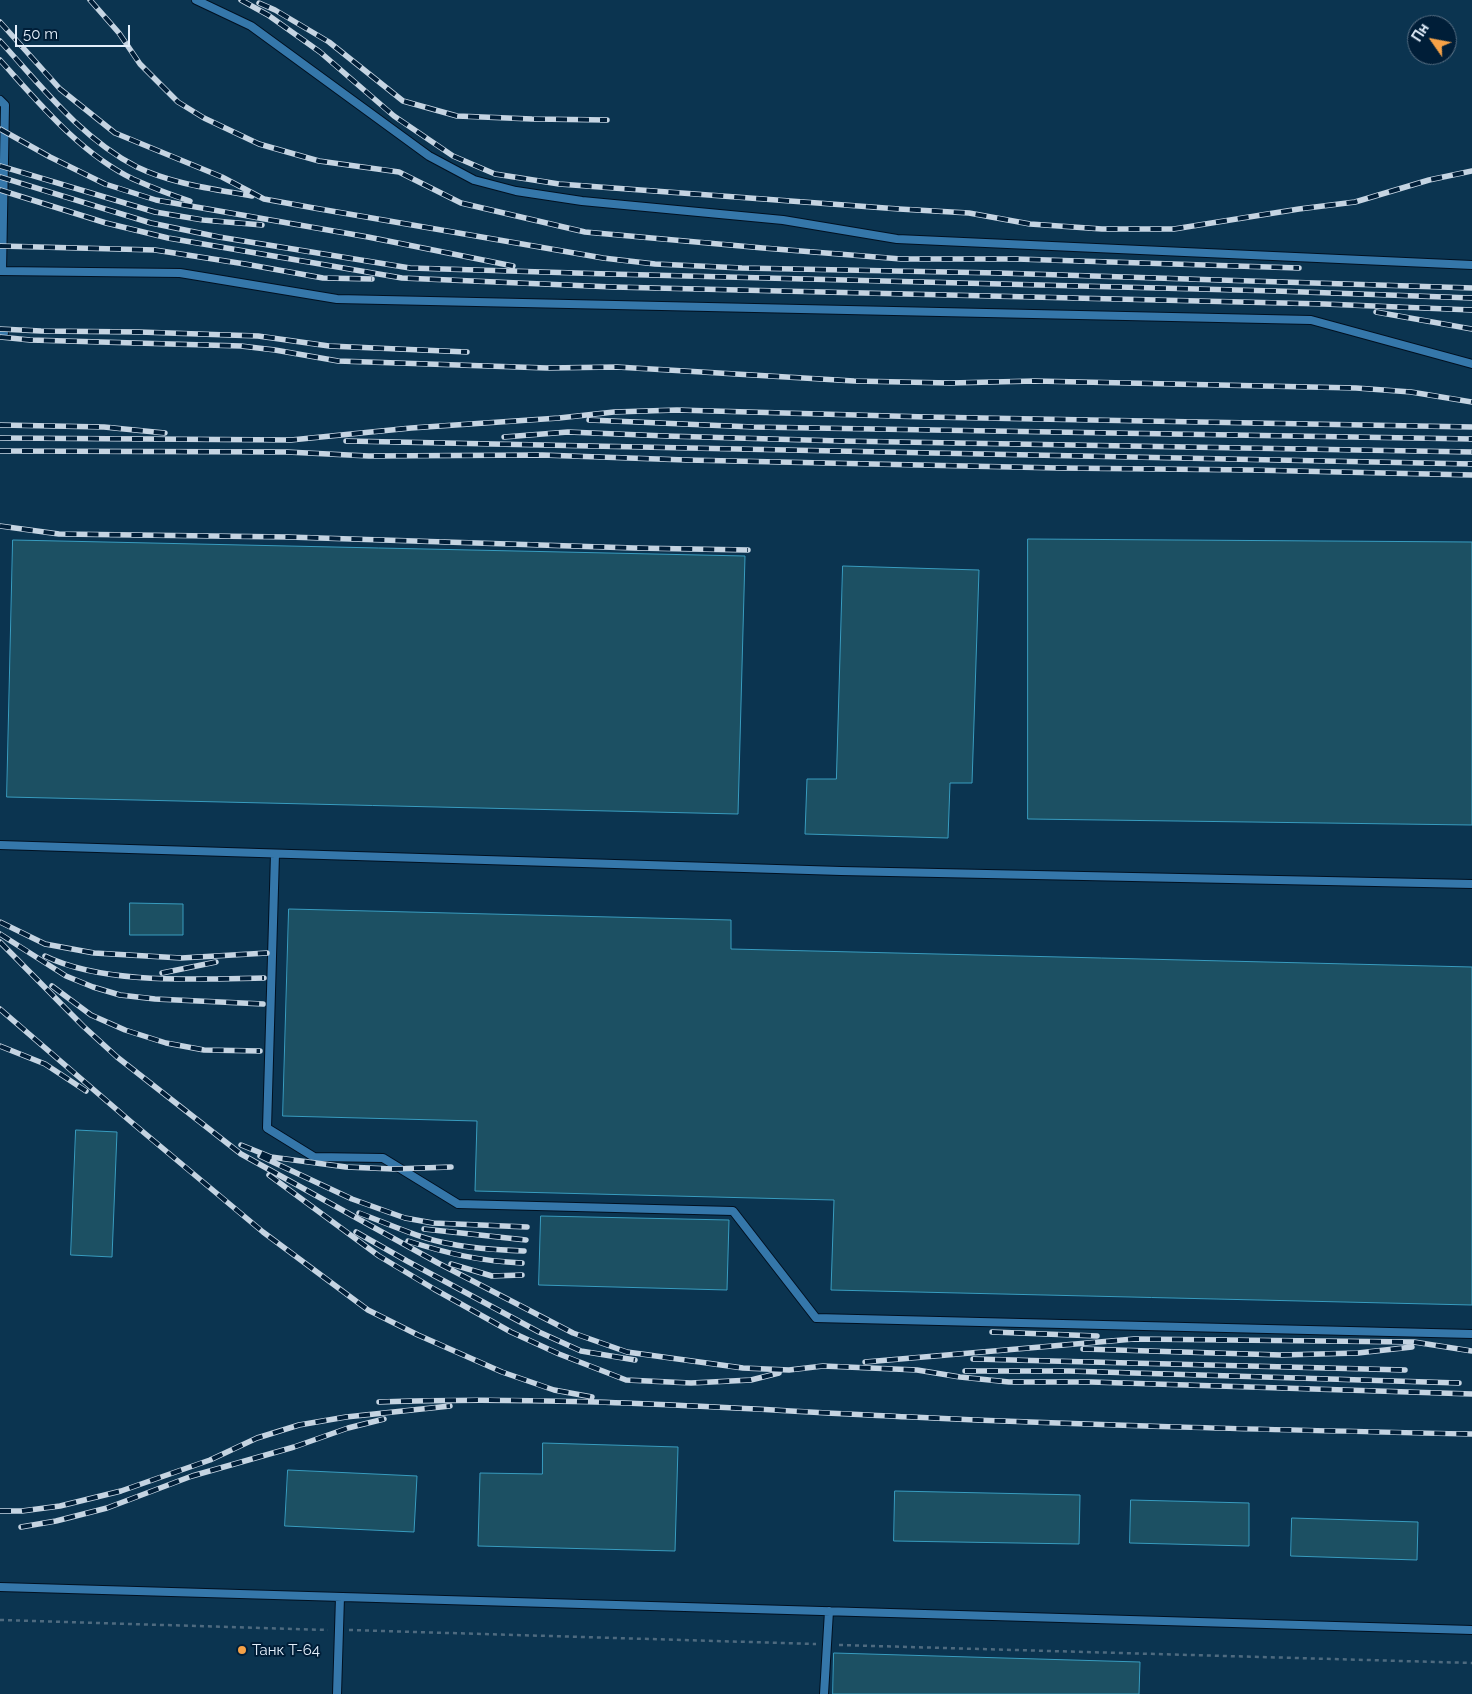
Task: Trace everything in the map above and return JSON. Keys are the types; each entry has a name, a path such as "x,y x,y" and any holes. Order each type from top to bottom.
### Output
{"lane":[{"path":"196,0 251,26 429,156 474,180 516,191 582,201 783,220 897,239 1472,265"},
{"path":"0,100 4,104 1,272 180,273 337,299 1311,320 1472,364"},
{"path":"0,845 841,871 1472,884"},
{"path":"275,854 267,1128 314,1157 383,1158 458,1204 733,1211 816,1318 1472,1334"},
{"path":"0,1587 1472,1630"},
{"path":"337,1694 340,1597"},
{"path":"824,1694 828,1611"}],"path":[{"path":"0,1620 1472,1663"}],"shaded area":[{"path":"0,0 1472,0 1472,1694 0,1694"}],"building":[{"path":"1028,539 1472,542 1472,825 1028,819"},
{"path":"13,540 745,556 738,814 7,797"},
{"path":"843,566 979,570 972,783 950,783 948,838 805,834 807,779 836,779"},
{"path":"130,903 183,904 183,935 130,935"},
{"path":"289,909 731,920 731,949 1472,967 1472,1305 831,1290 834,1200 475,1191 477,1121 283,1116"},
{"path":"76,1130 117,1132 112,1257 71,1255"},
{"path":"541,1216 729,1220 727,1290 539,1285"},
{"path":"543,1443 678,1447 675,1551 478,1546 480,1473 542,1474"},
{"path":"288,1470 417,1476 414,1532 285,1526"},
{"path":"895,1491 1080,1495 1079,1544 894,1541"},
{"path":"1131,1500 1249,1503 1249,1546 1130,1543"},
{"path":"1292,1518 1418,1522 1417,1560 1291,1556"},
{"path":"834,1653 1140,1662 1139,1694 833,1694"}],"railway":[{"path":"90,0 119,33 140,64 178,102 204,118 259,144 319,161 399,172 461,203 585,232 901,259 1016,259 1299,268"},
{"path":"241,0 268,15 320,52 394,116 453,156 495,174 559,184 969,213 1030,224 1102,229 1174,229 1355,202 1429,180 1472,171"},
{"path":"259,3 275,10 329,42 403,101 457,116 607,120"},
{"path":"0,22 60,89 115,133 222,177 264,199 603,258 655,264 1472,288"},
{"path":"0,41 80,127 117,155 137,167 164,178 252,196"},
{"path":"0,60 61,126 95,155 133,179 190,201"},
{"path":"0,129 50,157 105,184 156,200 368,237 513,266"},
{"path":"0,166 155,212 203,220 262,225"},
{"path":"0,177 151,223 219,237 410,268 1472,298"},
{"path":"0,190 106,223 168,238 402,278 613,287 1324,304 1472,310"},
{"path":"0,246 155,250 323,278 372,279"},
{"path":"1376,312 1472,329"},
{"path":"0,329 258,336 329,346 467,352"},
{"path":"0,337 30,340 241,346 338,361 547,368 617,367 854,381 950,383 1035,381 1356,388 1411,392 1472,402"},
{"path":"0,438 291,440 411,428 559,418 614,412 677,410 927,417 1472,427"},
{"path":"589,420 753,427 1472,439"},
{"path":"0,425 104,427 165,433"},
{"path":"504,437 568,432 842,441 1472,452"},
{"path":"346,441 1472,464"},
{"path":"0,451 287,452 369,456 542,455 686,460 1472,475"},
{"path":"0,526 59,534 288,537 748,550"},
{"path":"0,922 45,944 94,953 181,958 267,953"},
{"path":"0,934 66,976 120,995 155,999 263,1004"},
{"path":"0,942 83,1026 117,1057 241,1154 438,1263 573,1333 627,1352 743,1368 789,1370 823,1366 917,1370 1009,1382 1091,1382 1472,1394"},
{"path":"45,956 95,972 123,976 182,979 264,978"},
{"path":"162,973 216,962"},
{"path":"52,986 91,1015 125,1030 166,1043 204,1050 260,1051"},
{"path":"0,1009 263,1232 368,1310 418,1335 502,1372 554,1390 592,1397"},
{"path":"0,1046 45,1064 86,1091"},
{"path":"241,1145 271,1157 346,1167 393,1169 451,1167"},
{"path":"260,1156 352,1199 405,1218 433,1223 527,1227"},
{"path":"269,1175 379,1256 511,1332 559,1354 626,1380 691,1383 751,1380 779,1373"},
{"path":"359,1213 439,1242 478,1248 524,1251"},
{"path":"424,1229 526,1240"},
{"path":"356,1232 539,1332 581,1351 635,1360"},
{"path":"408,1241 465,1256 492,1261 522,1263"},
{"path":"451,1264 492,1276 522,1275"},
{"path":"992,1332 1097,1336"},
{"path":"865,1362 1134,1339 1414,1342 1472,1351"},
{"path":"1083,1349 1281,1355 1358,1353 1412,1347"},
{"path":"973,1359 1405,1370"},
{"path":"965,1371 1069,1371 1459,1383"},
{"path":"379,1402 512,1400 646,1404 1052,1423 1472,1434"},
{"path":"0,1511 22,1511 60,1506 121,1491 210,1460 257,1438 299,1425 346,1417 450,1406"},
{"path":"21,1527 56,1521 107,1508 192,1476 294,1447 348,1428 384,1419"}],"place":[{"name":"Танк Т-64","path":"242,1650"}]}
